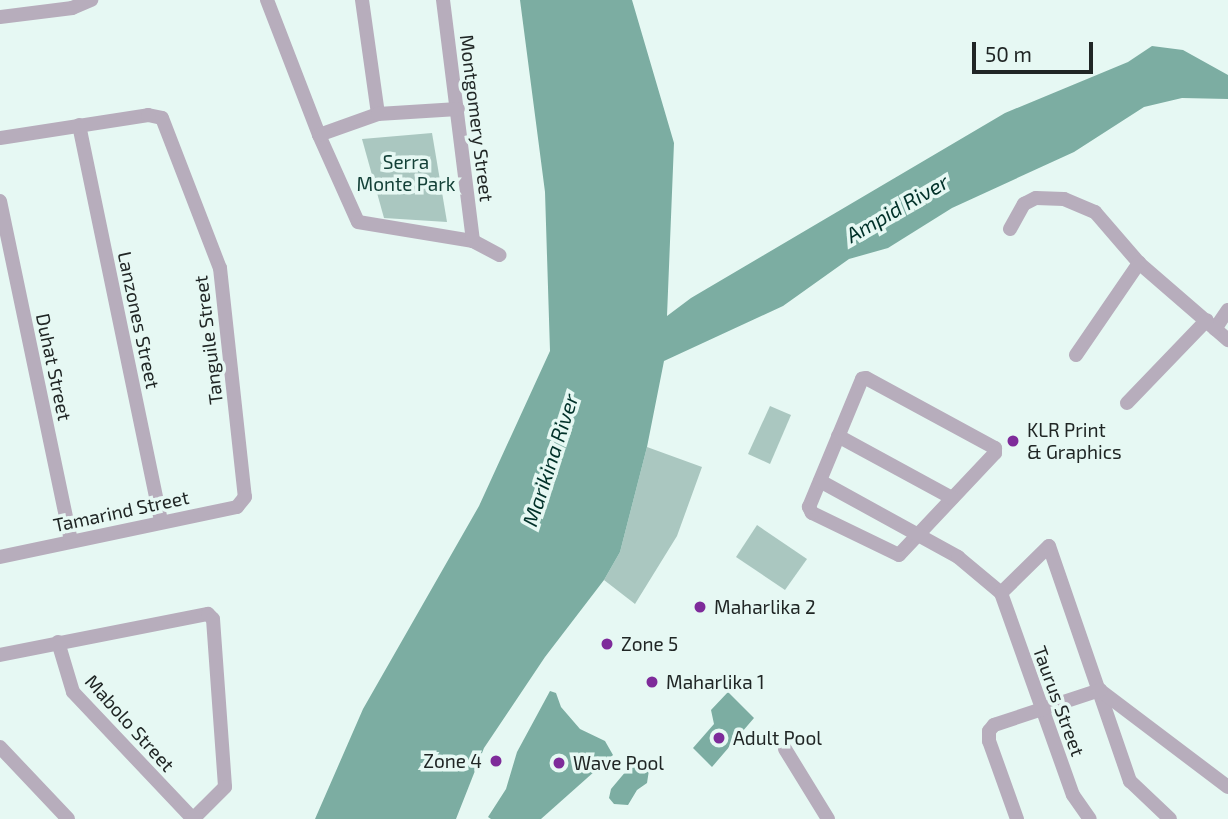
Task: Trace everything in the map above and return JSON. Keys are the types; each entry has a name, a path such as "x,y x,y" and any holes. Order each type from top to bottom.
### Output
{"street":[{"path":"0,17 72,8 91,0"},
{"path":"267,0 319,135 354,216 364,225 473,241 499,255"},
{"path":"362,0 378,114"},
{"name":"Montgomery Street","path":"443,0 473,241"},
{"path":"319,135 378,114 458,108"},
{"name":"Tanguile Street","path":"79,125 148,115 162,118 167,129 219,268 245,497"},
{"path":"0,138 79,125"},
{"name":"Lanzones Street","path":"79,125 161,522"},
{"path":"1010,229 1024,204 1036,198 1064,199 1095,212 1139,263 1228,340"},
{"name":"Duhat Street","path":"0,201 71,541"},
{"path":"1076,355 1139,263"},
{"path":"1128,403 1228,310"},
{"path":"866,378 993,444 995,453 903,553 895,555 812,513 808,507 838,436 862,379 866,378"},
{"path":"838,436 952,498"},
{"path":"820,481 958,557 1001,593 1049,546 1130,781 1170,819"},
{"name":"Tamarind Street","path":"0,557 237,507 245,497"},
{"name":"Taurus Street","path":"1001,593 1073,795 1090,819"},
{"path":"0,655 203,613 213,619 225,787 193,819"},
{"name":"Mabolo Street","path":"58,642 73,692 193,819"},
{"path":"1017,819 989,741 989,731 995,725 1100,690"},
{"path":"1100,690 1228,787"},
{"path":"0,747 68,819"},
{"path":"785,749 828,819"}],"green space":[{"name":"Serra Monte Park","path":"432,133 447,222 384,218 362,139"},
{"path":"770,406 791,415 770,464 748,454"},
{"path":"647,447 702,467 677,536 635,604 604,580 620,552"},
{"path":"757,525 807,559 785,590 736,557"}],"water":[{"path":"520,0 632,0 674,143 667,316 691,298 1005,113 1128,62 1152,46 1183,50 1228,75 1228,99 1182,98 1144,107 1074,152 952,208 888,248 849,259 783,306 664,361 647,447 620,552 604,580 545,657 484,748 456,819 315,819 363,709 479,506 550,351 545,192"},
{"name":"Wave Pool","path":"550,691 556,693 561,707 580,729 605,741 613,755 541,819 491,819 488,817 506,789 517,752"},
{"name":"Adult Pool","path":"728,692 754,718 712,767 693,748 714,724 711,710"},
{"path":"640,764 649,770 647,783 637,790 628,805 614,804 609,798 611,789 627,770"}],"place":[{"name":"KLR Print & Graphics","path":"1013,441"},
{"name":"Maharlika 2","path":"700,607"},
{"name":"Zone 5","path":"607,644"},
{"name":"Maharlika 1","path":"652,682"},
{"name":"Adult Pool","path":"719,738"},
{"name":"Zone 4","path":"496,761"},
{"name":"Wave Pool","path":"559,763"}],"water label":[{"name":"Ampid River","path":"897,208"},
{"name":"Marikina River","path":"550,460"}]}
